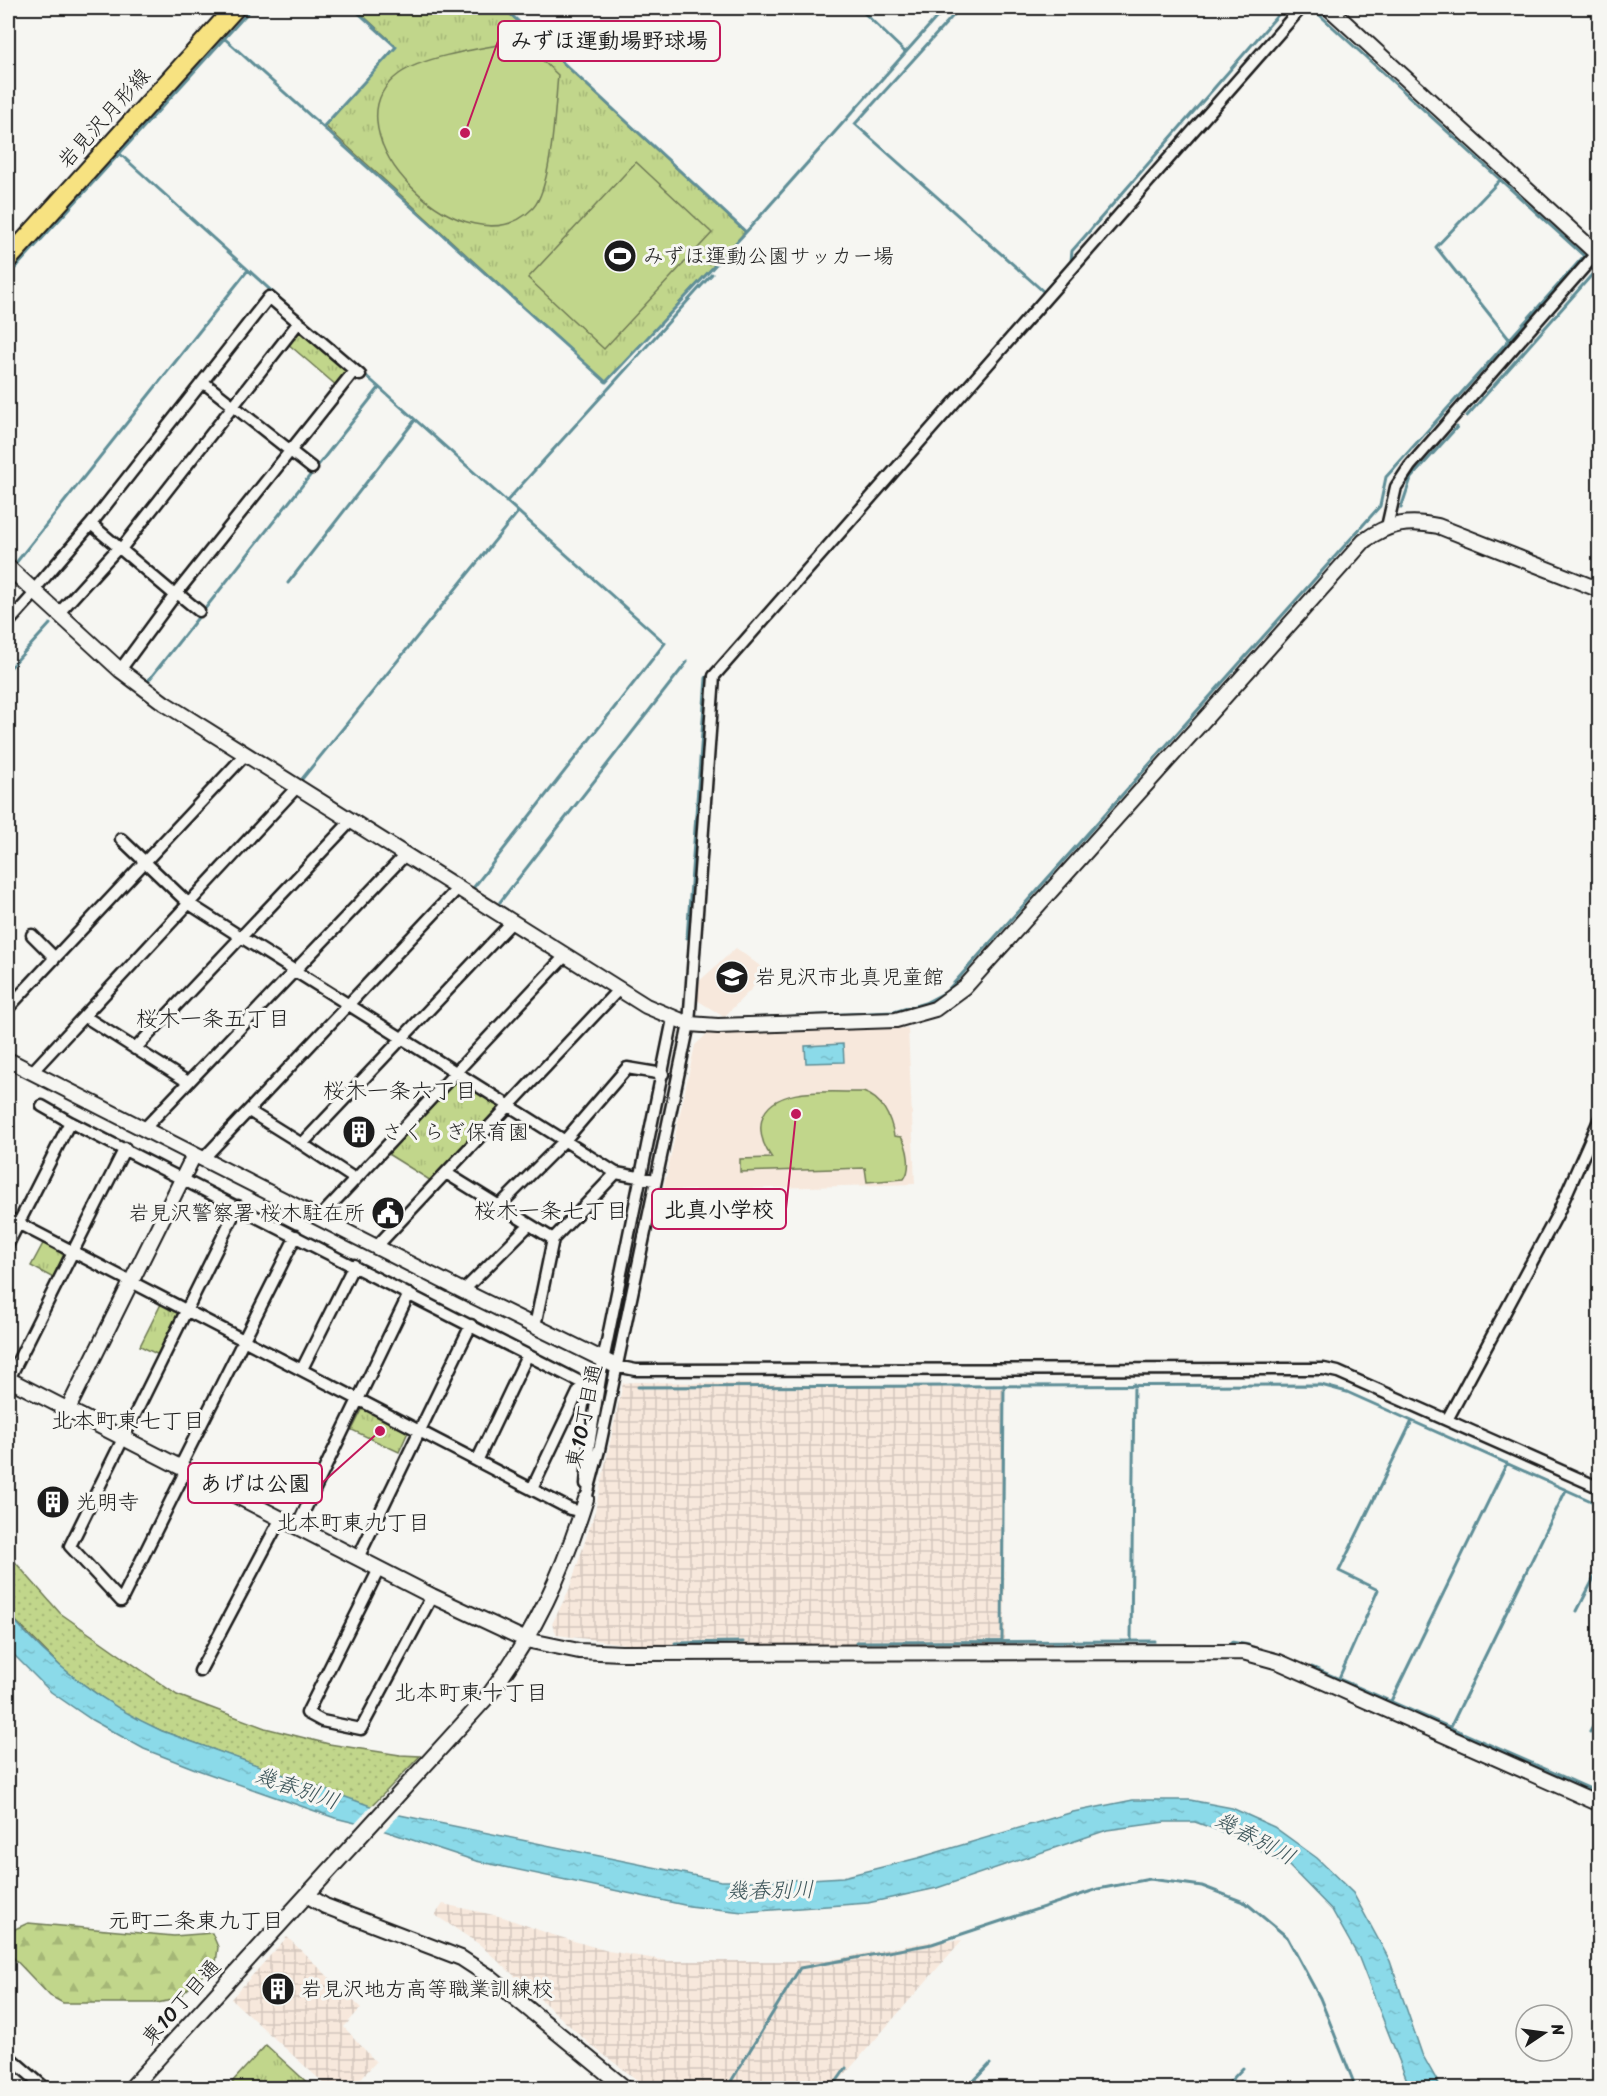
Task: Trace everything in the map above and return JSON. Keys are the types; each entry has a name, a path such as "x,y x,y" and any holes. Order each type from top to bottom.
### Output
{"main road":[{"name":"岩見沢月形線","path":"8,260 235,8"}],"street":[{"name":"東10丁目通","path":"131,2088 489,1695 526,1640 554,1589 594,1472 689,1024 714,676 1301,8"},
{"path":"1329,8 1597,251 1592,261 1410,466 1396,487 1387,527"},
{"path":"8,623 91,524 269,297 357,373 176,594 120,670"},
{"path":"58,614 120,548 299,322"},
{"path":"203,382 312,468"},
{"path":"8,567 120,670 164,703 245,755 619,989 674,1019 689,1024 728,1026 896,1020 935,1009 950,999 965,987 1364,541 1387,527 1413,522 1438,526 1599,590"},
{"path":"91,524 199,611"},
{"path":"8,1008 143,861 245,755"},
{"path":"32,1072 297,787"},
{"path":"135,1049 351,821"},
{"path":"121,839 188,903 241,937 511,1104 616,1173 655,1180"},
{"path":"144,1129 405,855"},
{"path":"68,1410 130,1280 183,1177 198,1157 249,1111 458,888"},
{"path":"302,1144 512,922"},
{"path":"32,935 54,957"},
{"path":"319,1218 565,956"},
{"path":"376,1247 619,989"},
{"path":"84,1016 188,1082"},
{"path":"13,1221 532,1489 584,1506 589,1445 603,1361 674,1019"},
{"path":"8,1060 616,1366 636,1370 1324,1369 1338,1372 1599,1488"},
{"path":"499,1206 566,1139 627,1068 663,1074"},
{"path":"42,1106 598,1391"},
{"path":"249,1111 355,1179"},
{"path":"1447,1420 1557,1215 1599,1118"},
{"path":"8,1244 13,1221 70,1122"},
{"path":"125,1148 8,1379 432,1596 526,1640 579,1651 621,1653 1243,1652 1279,1662 1599,1804"},
{"path":"446,1173 553,1239"},
{"path":"535,1326 553,1239 616,1173"},
{"path":"238,1206 125,1439 69,1546 121,1601 244,1339 296,1236"},
{"path":"463,1291 529,1225"},
{"path":"302,1369 354,1265"},
{"path":"297,1526 409,1293"},
{"path":"358,1558 471,1325"},
{"path":"477,1461 527,1356"},
{"path":"532,1489 582,1384"},
{"path":"200,1671 281,1518"},
{"path":"379,1569 307,1713 322,1721 361,1729 432,1596"},
{"path":"308,1895 325,1906 461,1959 487,1975 625,2088"},
{"path":"9,2062 45,2088"}],"shaded area":[{"name":"岩見沢市北真児童館","path":"736,948 768,972 724,1017 697,1000 696,984"},
{"path":"908,1028 915,1184 663,1191 695,1045 707,1034"},
{"path":"623,1383 1003,1388 1005,1647 641,1646 557,1635 552,1624 569,1590 595,1511"},
{"path":"443,1904 503,1917 608,1951 668,1961 824,1961 926,1942 962,1940 833,2088 648,2088 592,2046 479,1944 435,1915"},
{"path":"287,1937 361,2008 344,2027 376,2062 352,2088 329,2088 231,1999"}],"green space":[{"path":"355,8 426,8 429,10 431,8 503,8 745,232 606,382 325,126 396,46"},
{"path":"522,41 558,75 552,145 544,183 533,208 505,224 474,224 441,211 412,188 390,159 378,129 380,99 399,74 410,67 458,53"},
{"name":"みずほ運動公園サッカー場","path":"636,162 712,233 604,349 528,278"},
{"path":"299,329 348,368 349,373 337,386 287,343"},
{"path":"457,1071 511,1104 436,1184 383,1151"},
{"path":"863,1092 870,1095 885,1109 894,1136 901,1137 903,1141 908,1164 904,1179 867,1182 865,1168 740,1172 740,1159 772,1158 762,1140 761,1125 768,1108 778,1100 806,1093"},
{"path":"46,1238 72,1252 57,1280 31,1266"},
{"path":"164,1298 187,1310 163,1357 140,1346"},
{"path":"363,1408 408,1432 399,1452 352,1430"},
{"path":"8,1554 60,1613 177,1695 265,1728 329,1744 420,1756 371,1807 162,1731 127,1715 67,1673 8,1613"},
{"path":"28,1923 174,1936 212,1933 218,1947 216,1963 177,1999 157,2003 63,2003 50,1996 8,1952 15,1929"},
{"path":"266,2045 313,2088 239,2088 232,2082"}],"water":[{"path":"843,1044 844,1062 806,1063 805,1046"},
{"name":"幾春別川","path":"8,1613 24,1632 78,1681 118,1708 162,1731 390,1813 721,1881 777,1881 843,1877 918,1858 1073,1812 1133,1800 1190,1800 1232,1808 1274,1827 1317,1858 1353,1893 1390,1961 1422,2054 1441,2088 1410,2088 1359,1958 1332,1910 1289,1866 1234,1836 1195,1822 1165,1822 1107,1830 937,1888 868,1903 743,1912 689,1906 476,1861 376,1828 335,1818 144,1749 92,1720 51,1692 8,1649"}],"pier":[{"path":"373,1804 401,1813 382,1833 353,1826"}],"waterway":[{"path":"8,276 252,8"},
{"path":"323,127 396,47 353,8"},
{"path":"224,38 606,382 746,232 504,8"},
{"path":"859,8 905,52"},
{"path":"746,232 945,8"},
{"path":"960,8 855,124 1044,292"},
{"path":"687,938 706,678 1071,261 1072,251 1284,8"},
{"path":"725,1019 894,1012 925,1003 946,992 1380,506 1386,477 1584,256 1312,8"},
{"path":"119,153 309,325"},
{"path":"1500,180 1436,247 1509,339"},
{"path":"1467,416 1597,269 1596,266 1600,261"},
{"path":"15,564 248,270"},
{"path":"506,502 712,274"},
{"path":"363,373 665,643 474,887"},
{"path":"148,681 379,388"},
{"path":"288,583 415,420"},
{"path":"1401,508 1411,478 1457,427"},
{"path":"302,779 518,512"},
{"path":"8,670 50,624"},
{"path":"500,902 687,662"},
{"path":"1131,1641 1134,1384"},
{"path":"1002,1641 1004,1385"},
{"path":"638,1387 1321,1385 1347,1392 1600,1505"},
{"path":"1339,1678 1378,1590 1339,1571 1412,1421"},
{"path":"1391,1701 1507,1463"},
{"path":"1450,1728 1566,1490"},
{"path":"1577,1611 1600,1566"},
{"path":"856,1642 1155,1641"},
{"path":"675,1643 743,1642"},
{"path":"1231,1642 1249,1645"},
{"path":"1312,1667 1600,1793"},
{"path":"1590,1732 1600,1714"},
{"path":"727,2088 800,1968 932,1944 1098,1889 1150,1879 1202,1886 1246,1903 1287,1937 1320,1998 1356,2088"},
{"path":"967,2088 990,2064"},
{"path":"832,2088 846,2068"},
{"path":"1224,2088 1243,2068"}],"place":[{"name":"みずほ運動場野球場","path":"465,133"},
{"name":"みずほ運動公園サッカー場","path":"620,256"},
{"name":"岩見沢市北真児童館","path":"732,977"},
{"name":"北真小学校","path":"796,1114"},
{"name":"さくらぎ保育園","path":"359,1132"},
{"name":"岩見沢警察署 桜木駐在所","path":"388,1213"},
{"name":"あげは公園","path":"380,1431"},
{"name":"光明寺","path":"53,1502"},
{"name":"岩見沢地方高等職業訓練校","path":"278,1989"}],"district":[{"name":"桜木一条五丁目","path":"213,1018"},
{"name":"桜木一条六丁目","path":"400,1090"},
{"name":"桜木一条七丁目","path":"551,1210"},
{"name":"北本町東七丁目","path":"128,1420"},
{"name":"北本町東九丁目","path":"353,1522"},
{"name":"北本町東十丁目","path":"471,1692"},
{"name":"元町二条東九丁目","path":"196,1920"}]}
